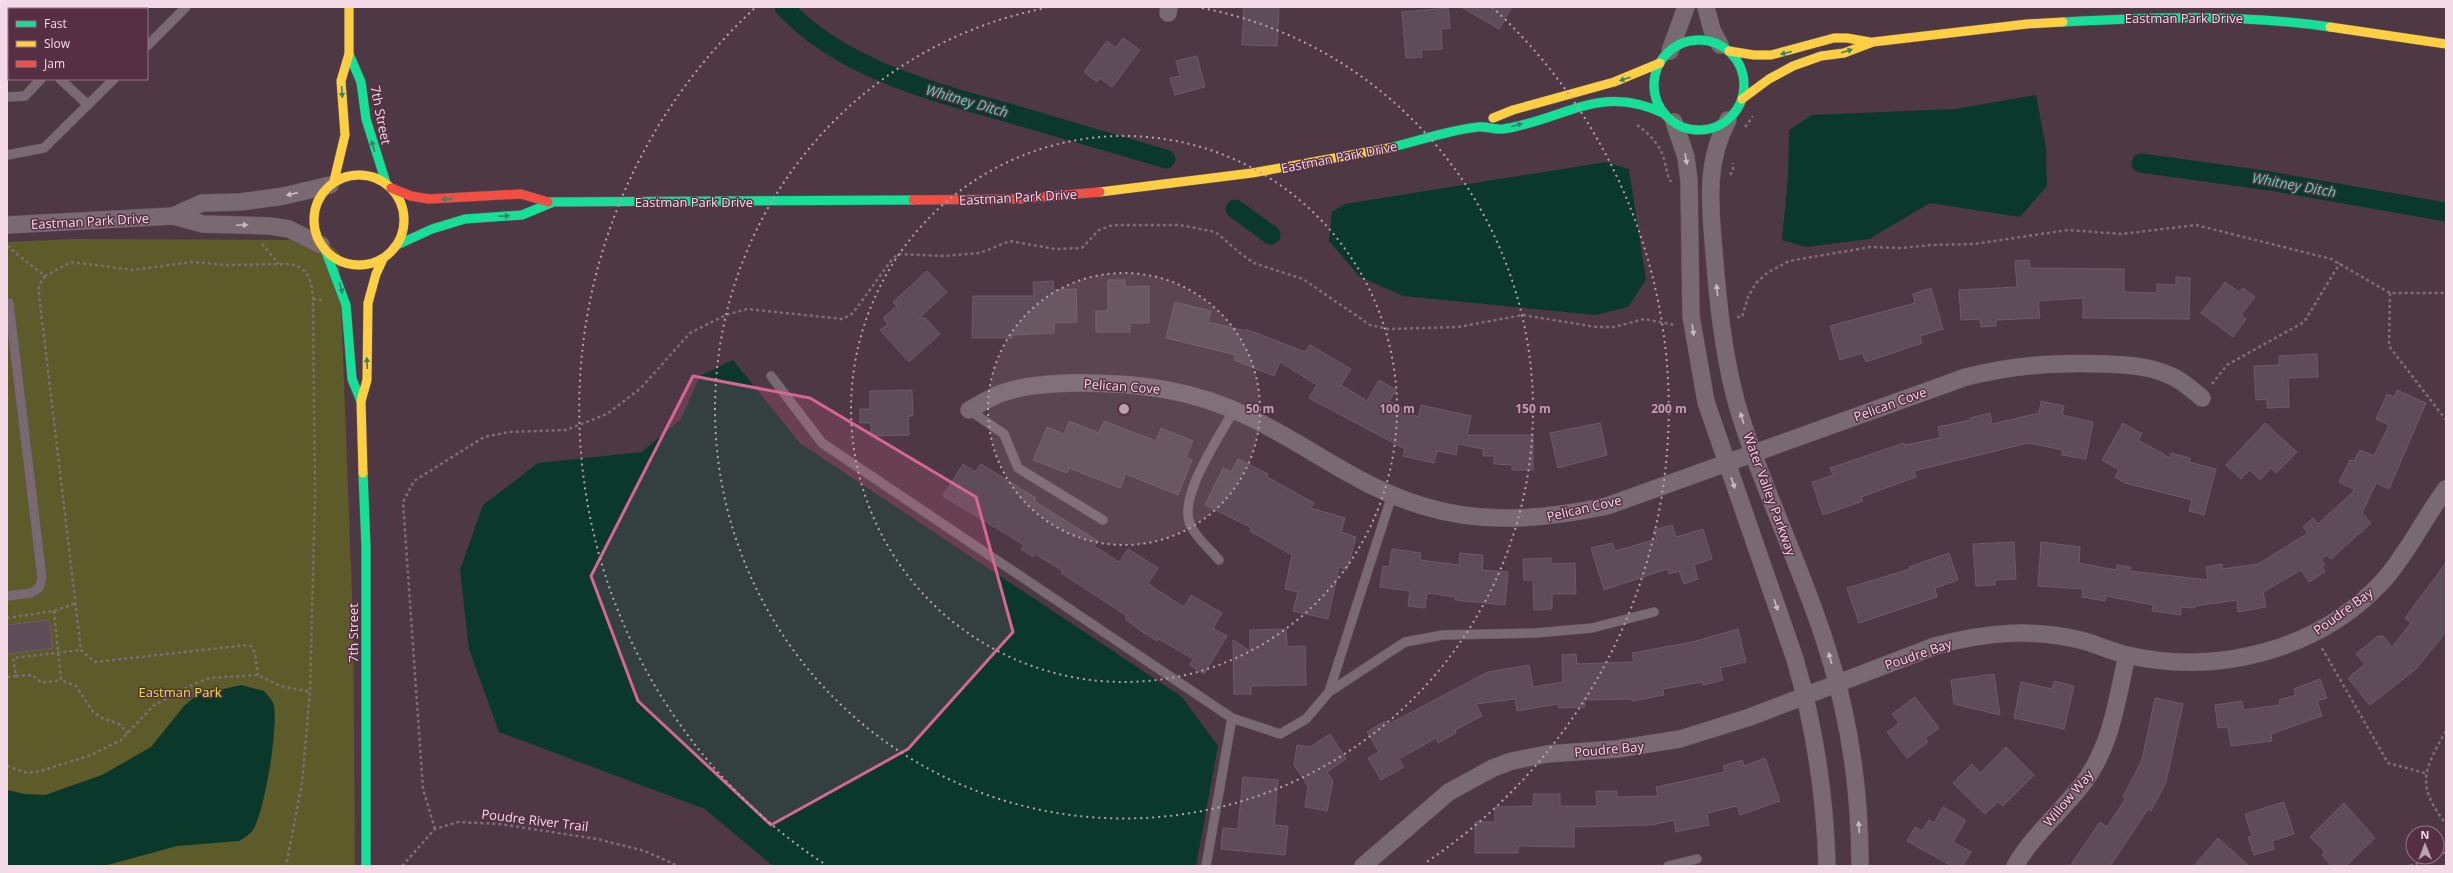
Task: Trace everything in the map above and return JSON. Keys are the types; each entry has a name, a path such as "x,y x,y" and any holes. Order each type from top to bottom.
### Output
{"street":[{"name":"7th Street","path":"332,183 345,135 341,81 349,54 349,7"},
{"path":"1686,7 1665,57 1655,76 1654,90 1658,104 1669,118 1686,157 1689,181 1692,324 1706,402 1795,659 1816,739 1823,790 1827,866"},
{"path":"1669,118 1685,128 1701,130 1717,126 1728,120 1737,110 1742,99 1744,86 1742,72 1712,30 1706,7"},
{"name":"Eastman Park Drive","path":"1742,99 1770,79 1793,66 1821,56 1844,53 1873,42 2027,24 2141,17 2197,17 2300,23 2446,44"},
{"name":"Eastman Park Drive","path":"1724,48 1745,56 1765,57 1840,37 1873,42"},
{"path":"1665,57 1681,44 1694,40 1707,41 1724,48"},
{"name":"7th Street","path":"349,54 361,82 366,118 389,186"},
{"name":"Eastman Park Drive","path":"1479,127 1500,114 1625,80 1665,57"},
{"name":"Eastman Park Drive","path":"389,186 411,196 429,199 521,194 551,203 931,201 1019,199 1087,194 1252,173 1352,156 1479,127 1502,129 1599,102 1627,101 1649,106 1669,118"},
{"name":"Water Valley Parkway","path":"1728,120 1715,150 1710,182 1720,320 1736,401 1753,452 1826,644 1837,683 1852,755 1857,800 1860,866"},
{"path":"360,175 376,178 389,186 400,201 404,216 403,231 397,245 383,259 372,264 347,264 323,249 315,233 313,220 315,207 321,195 332,183 344,177 360,175"},
{"name":"Eastman Park Drive","path":"173,216 202,203 240,202 284,196 332,183"},
{"name":"Eastman Park Drive","path":"397,245 432,229 458,221 486,217 522,215 551,203"},
{"name":"Eastman Park Drive","path":"7,225 173,216 203,224 270,226 289,230 323,249"},
{"name":"7th Street","path":"323,249 346,304 352,379 361,401"},
{"name":"7th Street","path":"366,866 366,554 361,401 368,378 366,314 369,292 383,259"},
{"name":"Pelican Cove","path":"969,410 1009,392 1044,384 1095,383 1158,387 1186,393 1234,410 1267,426 1362,482 1392,495 1450,513 1474,516 1537,518 1562,516 1607,506 1753,452 1966,377 2001,368 2036,363 2066,362 2130,365 2160,371 2183,382 2202,398"},
{"name":"Poudre Bay","path":"1363,866 1449,792 1468,780 1493,768 1512,761 1547,754 1660,744 1750,717 1935,646 1986,634 2019,632 2060,636 2127,655 2175,661 2211,661 2260,654 2315,633 2367,596 2383,580 2446,489"},
{"name":"Willow Way","path":"2016,866 2034,837 2081,786 2094,767 2110,730 2127,655"}],"lane":[{"path":"148,45 186,7"},
{"path":"7,98 25,96 40,80"},
{"path":"61,80 88,105"},
{"path":"7,155 44,148 113,80"},
{"path":"7,304 9,303 42,578 39,588 31,593 7,596"},
{"path":"771,376 822,443 1232,718 1280,734 1306,719 1329,692 1405,642 1443,634 1536,634 1592,628 1654,612"},
{"path":"969,410 1004,434 1018,468 1103,520"},
{"path":"1219,560 1190,524 1187,507 1194,486 1234,410"},
{"path":"1329,692 1392,495"},
{"path":"1206,866 1232,718"},
{"path":"1668,866 1697,859"}],"path":[{"path":"1743,129 1756,112"},
{"path":"1634,124 1644,130 1658,146 1666,163 1667,175"},
{"path":"1733,156 1733,171"},
{"path":"402,866 435,829 423,790 403,502 414,481 484,438 509,432 566,430 607,414 641,388 690,333 726,314 748,309 843,319 853,313 893,258 899,254 946,256 980,252 1010,241 1055,248 1082,248 1099,230 1113,225 1180,225 1218,234 1240,254 1254,263 1303,279 1370,325 1388,329 1458,327 1523,316 1596,328 1614,327 1644,319 1669,325 1692,324"},
{"path":"1720,320 1742,317 1748,297 1756,283 1776,268 1789,262 1870,247 1901,248 1931,245 1974,244 2068,230 2122,234 2196,225 2331,259 2390,293 2446,293"},
{"path":"265,245 280,265"},
{"path":"7,246 45,276"},
{"path":"258,675 255,653 250,646 247,645 95,662 81,650 38,294 39,285 45,276 71,262 133,270 192,262 227,265 298,266 306,272 312,288 315,496 310,692 302,783 286,866"},
{"path":"2202,398 2227,365 2304,322 2340,263"},
{"path":"2390,293 2389,346 2446,420"},
{"path":"7,618 54,611 76,603"},
{"path":"54,611 58,653 57,661 60,680"},
{"path":"2315,633 2388,763 2426,773"},
{"path":"16,676 13,658 81,650"},
{"path":"7,677 32,675 42,683 60,680 76,686 93,712 102,718 119,724 128,733"},
{"path":"7,766 27,773 41,771 72,762 112,746 128,733 153,706 194,684 210,678 258,675 280,686 310,692"},
{"path":"2446,731 2429,762 2426,773 2427,789 2432,802 2446,824"},
{"name":"Poudre River Trail","path":"435,829 458,822 500,824 597,838 645,851 678,866"}],"highlighted area":[{"path":"693,376 810,398 976,497 1013,632 908,749 771,825 638,701 591,576"}],"green space":[{"name":"Eastman Park","path":"73,239 325,240 339,253 353,620 355,866 7,866 7,242"}],"shaded area":[{"path":"2036,95 2046,148 2047,186 2020,217 1930,203 1869,239 1806,247 1782,240 1788,177 1789,130 1812,115 1955,109"},
{"path":"1606,162 1629,169 1646,280 1628,307 1596,315 1403,296 1360,277 1329,241 1332,212 1345,204"},
{"path":"733,360 800,443 1182,697 1218,746 1196,866 773,866 705,809 499,732 469,649 460,570 483,505 538,463 642,452 681,419 700,376"},
{"path":"241,685 264,691 274,706 275,717 270,769 266,788 258,820 250,833 239,841 177,846 104,866 7,866 7,790 25,794 45,795 102,775 151,747 184,706 197,695"}],"building":[{"path":"1244,7 1279,7 1277,46 1242,45"},
{"path":"1461,7 1512,7 1499,29"},
{"path":"1448,8 1450,28 1441,29 1442,49 1421,50 1422,57 1406,58 1402,12"},
{"path":"1123,38 1140,50 1112,87 1100,78 1097,82 1084,72 1107,41 1116,48"},
{"path":"1197,56 1205,87 1175,95 1170,78 1180,76 1176,61"},
{"path":"2029,260 2030,268 2124,269 2124,292 2157,293 2157,284 2176,285 2176,277 2190,278 2189,319 2083,318 2083,298 2038,301 2040,318 1996,320 1996,326 1981,327 1980,319 1961,320 1959,290 2017,287 2015,261"},
{"path":"927,271 947,292 919,318 925,318 940,334 909,362 880,330 888,324 883,318 897,306 893,302"},
{"path":"1108,280 1125,280 1125,287 1149,286 1149,323 1130,323 1130,332 1096,332 1096,311 1108,311"},
{"path":"1053,281 1054,290 1076,289 1077,322 1054,323 1054,333 1012,335 1012,338 972,338 973,296 1034,296 1033,282"},
{"path":"2225,282 2239,292 2243,288 2255,297 2241,315 2246,319 2233,337 2201,313"},
{"path":"1931,288 1943,329 1920,336 1922,343 1866,362 1862,353 1840,360 1830,326 1915,303 1913,294"},
{"path":"1175,302 1211,311 1208,322 1246,331 1246,329 1305,352 1310,345 1351,369 1341,385 1367,401 1379,380 1396,390 1389,401 1418,417 1421,405 1471,416 1467,435 1533,435 1533,470 1512,470 1512,465 1494,464 1494,456 1483,456 1483,449 1458,444 1456,455 1437,451 1434,463 1403,456 1405,449 1309,398 1317,385 1280,362 1274,376 1234,360 1236,355 1166,338"},
{"path":"2317,354 2318,377 2288,378 2289,407 2267,408 2267,399 2256,400 2254,366 2279,365 2279,356"},
{"path":"912,390 913,416 908,416 909,435 871,436 871,423 860,423 860,409 870,409 870,391"},
{"path":"2397,390 2426,403 2389,489 2376,483 2362,513 2371,523 2331,559 2326,555 2321,560 2325,564 2322,567 2325,572 2309,582 2301,570 2263,592 2266,607 2238,612 2237,600 2195,606 2194,608 2181,607 2181,615 2152,611 2153,605 2106,596 2105,601 2082,597 2083,589 2038,586 2041,542 2080,547 2079,563 2116,570 2117,565 2131,567 2130,571 2208,580 2206,567 2222,564 2222,569 2258,564 2308,533 2303,527 2313,518 2318,524 2355,490 2339,482 2350,460 2354,461 2360,450 2374,456 2389,425 2376,419 2387,394 2394,397"},
{"path":"2041,401 2064,406 2062,415 2093,422 2086,459 2062,455 2063,450 2028,443 1914,471 1916,477 1861,497 1863,501 1823,515 1812,482 1833,475 1830,468 1904,443 1905,445 1940,438 1938,427 1970,420 1970,418 1990,413 1992,424 2039,413"},
{"path":"1069,421 1099,433 1104,421 1156,441 1161,428 1193,441 1186,457 1192,460 1178,495 1126,474 1120,488 1069,468 1067,473 1033,460 1047,427 1064,434"},
{"path":"1600,423 1607,455 1558,468 1550,433"},
{"path":"2123,423 2142,434 2138,440 2170,458 2171,453 2190,458 2189,462 2216,469 2204,515 2189,511 2192,500 2125,483 2115,477 2119,470 2102,460"},
{"path":"2265,423 2297,452 2276,473 2271,468 2260,480 2250,470 2241,479 2226,465"},
{"path":"1238,459 1268,474 1267,477 1314,503 1311,508 1345,518 1341,532 1356,537 1347,570 1339,567 1328,619 1293,611 1298,592 1285,589 1292,555 1250,531 1252,528 1205,505 1223,468 1231,472"},
{"path":"963,464 975,472 981,464 1036,498 1034,501 1098,541 1094,546 1119,562 1128,549 1158,568 1148,584 1184,607 1191,595 1222,613 1213,628 1227,636 1204,674 1190,665 1193,659 1159,639 1157,641 1144,633 1125,619 1127,616 1061,573 1063,571 1035,554 1033,557 1021,549 1024,545 943,496"},
{"path":"1672,525 1676,537 1703,529 1712,559 1694,565 1698,579 1684,584 1679,571 1669,574 1667,569 1604,590 1591,548 1612,543 1615,551 1657,539 1654,530"},
{"path":"2014,542 2016,579 1995,580 1995,585 1976,586 1973,544"},
{"path":"1392,549 1421,553 1420,560 1459,565 1460,553 1483,555 1482,570 1508,572 1505,605 1455,600 1456,597 1427,593 1425,608 1408,606 1410,591 1380,587 1383,566 1389,567"},
{"path":"1949,553 1958,580 1935,588 1937,597 1859,623 1847,588 1910,569 1909,567"},
{"path":"1551,558 1551,564 1575,563 1576,594 1552,594 1552,609 1534,610 1533,580 1524,580 1523,559"},
{"path":"2446,563 2446,632 2416,669 2370,705 2348,678 2365,664 2356,654 2378,636 2383,636 2392,647 2411,623 2405,618"},
{"path":"49,620 53,648 7,654 7,625"},
{"path":"1286,629 1287,647 1305,646 1306,685 1251,686 1251,694 1234,694 1233,640 1250,651 1250,630"},
{"path":"1738,629 1746,662 1720,668 1723,680 1703,685 1702,682 1663,689 1664,695 1632,701 1632,699 1584,700 1585,707 1559,708 1558,704 1517,711 1515,699 1476,704 1482,716 1455,730 1456,733 1438,743 1436,738 1399,759 1404,767 1381,780 1368,758 1379,752 1367,732 1385,721 1387,725 1488,672 1529,665 1533,687 1563,682 1562,655 1576,654 1577,664 1634,662 1632,653 1692,642"},
{"path":"1994,674 2000,715 1954,704 1951,680"},
{"path":"2320,679 2327,698 2317,701 2322,716 2271,734 2272,741 2231,746 2228,727 2218,728 2215,705 2242,701 2244,710 2280,705 2279,700 2296,695 2294,689"},
{"path":"2054,681 2074,686 2064,729 2014,718 2021,682 2052,689"},
{"path":"1915,697 1939,728 1925,738 1928,742 1907,758 1887,732 1899,723 1892,714"},
{"path":"2155,698 2183,704 2166,782 2151,811 2148,809 2110,866 2070,866 2100,822 2107,827 2126,798 2123,797 2142,760"},
{"path":"1330,734 1346,759 1327,772 1333,781 1327,811 1305,807 1308,786 1294,765 1297,745 1310,747"},
{"path":"2006,747 2034,775 2003,806 1998,802 1985,814 1953,783 1972,764 1980,773"},
{"path":"1765,758 1780,801 1740,815 1737,806 1707,813 1709,825 1676,832 1674,820 1652,825 1574,827 1574,847 1518,846 1518,853 1475,853 1475,822 1495,822 1495,807 1533,806 1534,794 1560,794 1560,806 1597,806 1596,791 1617,791 1617,797 1658,796 1656,787 1725,772 1723,766 1742,760 1744,766"},
{"path":"1243,777 1278,780 1274,825 1288,826 1285,855 1221,849 1223,828 1238,829"},
{"path":"2284,802 2294,834 2272,841 2274,849 2254,855 2248,837 2252,836 2245,814"},
{"path":"2344,803 2375,838 2346,866 2332,866 2322,855 2325,852 2310,837"},
{"path":"1943,807 1966,820 1953,842 1971,852 1963,866 1952,866 1907,841 1915,827 1922,831 1929,820 1934,823"},
{"path":"2218,838 2249,866 2194,866"}],"waterway":[{"name":"Whitney Ditch","path":"784,7 807,28 833,47 890,76 951,97 1166,159"},
{"name":"Whitney Ditch","path":"2141,163 2270,181 2446,212"},
{"name":"Whitney Ditch","path":"1235,209 1271,235"}],"traffic: fast":[{"path":"2063,22 2164,18 2230,18 2330,27"},
{"path":"1699,40 1716,44 1731,53 1740,68 1744,85 1740,102 1731,117 1716,126 1699,130 1682,126 1667,117 1658,102 1654,85 1658,68 1667,53 1682,44 1699,40"},
{"path":"349,54 361,82 366,119 386,183"},
{"path":"1389,148 1467,128 1481,127 1503,129 1602,102 1621,102 1642,105 1665,114"},
{"path":"548,202 913,200"},
{"path":"397,245 432,229 465,219 522,215 551,203"},
{"path":"326,252 346,305 352,379 361,401"},
{"path":"363,473 366,546 366,866"}],"traffic: slow":[{"path":"334,181 345,135 341,81 349,54 349,7"},
{"path":"1742,99 1769,79 1793,66 1821,56 1844,53 1873,42 2027,24 2063,22"},
{"path":"2330,27 2446,44"},
{"path":"1729,51 1754,55 1771,55 1834,38 1847,38 1870,42"},
{"path":"1493,118 1513,110 1614,82 1660,63"},
{"path":"1100,192 1252,173 1389,148"},
{"path":"350,175 368,175 384,182 397,195 404,211 404,220 404,229 397,245 384,258 368,265 350,265 334,258 321,245 314,229 314,211 321,195 334,182 350,175"},
{"path":"363,473 361,401 367,380 368,303 376,274 383,259"}],"traffic: jam":[{"path":"391,188 411,196 429,199 521,194 548,202"},
{"path":"913,200 1019,199 1100,192"}]}
